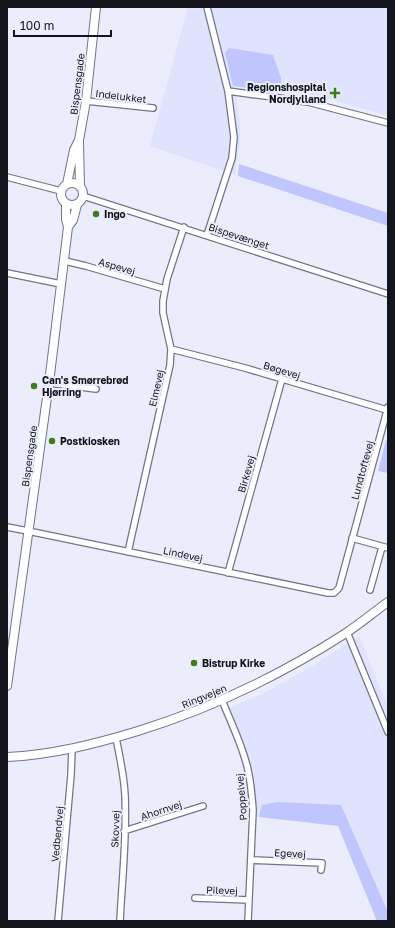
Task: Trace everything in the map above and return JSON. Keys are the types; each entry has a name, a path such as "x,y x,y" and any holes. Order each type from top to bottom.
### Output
{"street":[{"name":"Bispensgade","path":"80,186 79,140 86,101 96,7"},
{"path":"207,7 228,91 234,137 232,158 207,235"},
{"path":"228,91 308,102 388,122"},
{"name":"Indelukket","path":"86,101 153,108"},
{"name":"Bispensgade","path":"68,184 74,150 79,140"},
{"path":"7,177 61,191"},
{"path":"74,183 80,186 83,196 80,202 77,205 71,206 66,204 61,198 62,188 68,184 74,183"},
{"name":"Bispevænget","path":"83,196 184,227 388,294"},
{"name":"Bispensgade","path":"7,686 8,660 49,383 64,261 68,228 66,219 66,204"},
{"name":"Bispensgade","path":"68,228 77,205"},
{"name":"Elmevej","path":"128,552 170,365 170,349 163,313 163,301 165,289 184,227"},
{"name":"Aspevej","path":"64,261 165,289"},
{"path":"7,273 61,284"},
{"name":"Bøgevej","path":"170,349 245,368 388,408"},
{"name":"Birkevej","path":"228,573 282,379"},
{"path":"49,383 96,389"},
{"name":"Lundtoftevej","path":"334,593 339,588 388,408"},
{"name":"Lindevej","path":"7,527 28,530 328,594 334,593"},
{"path":"352,538 385,548 370,590"},
{"name":"Ringvejen","path":"7,757 28,756 72,749 116,738 167,722 222,700 287,669 347,632 388,602"},
{"path":"347,632 388,732"},
{"name":"Poppelvej","path":"222,700 241,746 251,784 254,810 248,921"},
{"name":"Skovvej","path":"116,738 122,768 125,796 120,921"},
{"name":"Vedbendvej","path":"58,921 72,749"},
{"name":"Ahornvej","path":"124,831 203,806"},
{"name":"Egevej","path":"251,860 322,864 322,870"},
{"name":"Pilevej","path":"195,898 249,900"}],"shaded area":[{"name":"Regionshospital Nordjylland","path":"188,7 388,7 388,116 329,99 234,86 240,122 240,142 235,175 150,146"},
{"path":"229,48 273,55 281,78 281,93 233,86 225,53"},
{"path":"239,164 388,213 388,226 238,176"},
{"path":"386,440 388,442 388,473 378,471"},
{"path":"359,636 388,707 388,912 341,805 262,805 259,817 249,816 246,783 240,754 221,711 266,692 312,666"},
{"path":"277,802 341,805 388,912 388,921 377,921 338,826 259,817 262,805"}],"place":[{"name":"Regionshospital Nordjylland","path":"335,93"},
{"name":"Ingo","path":"96,214"},
{"name":"Can's Smørrebrød Hjørring","path":"34,386"},
{"name":"Postkiosken","path":"52,441"},
{"name":"Bistrup Kirke","path":"194,663"}]}
